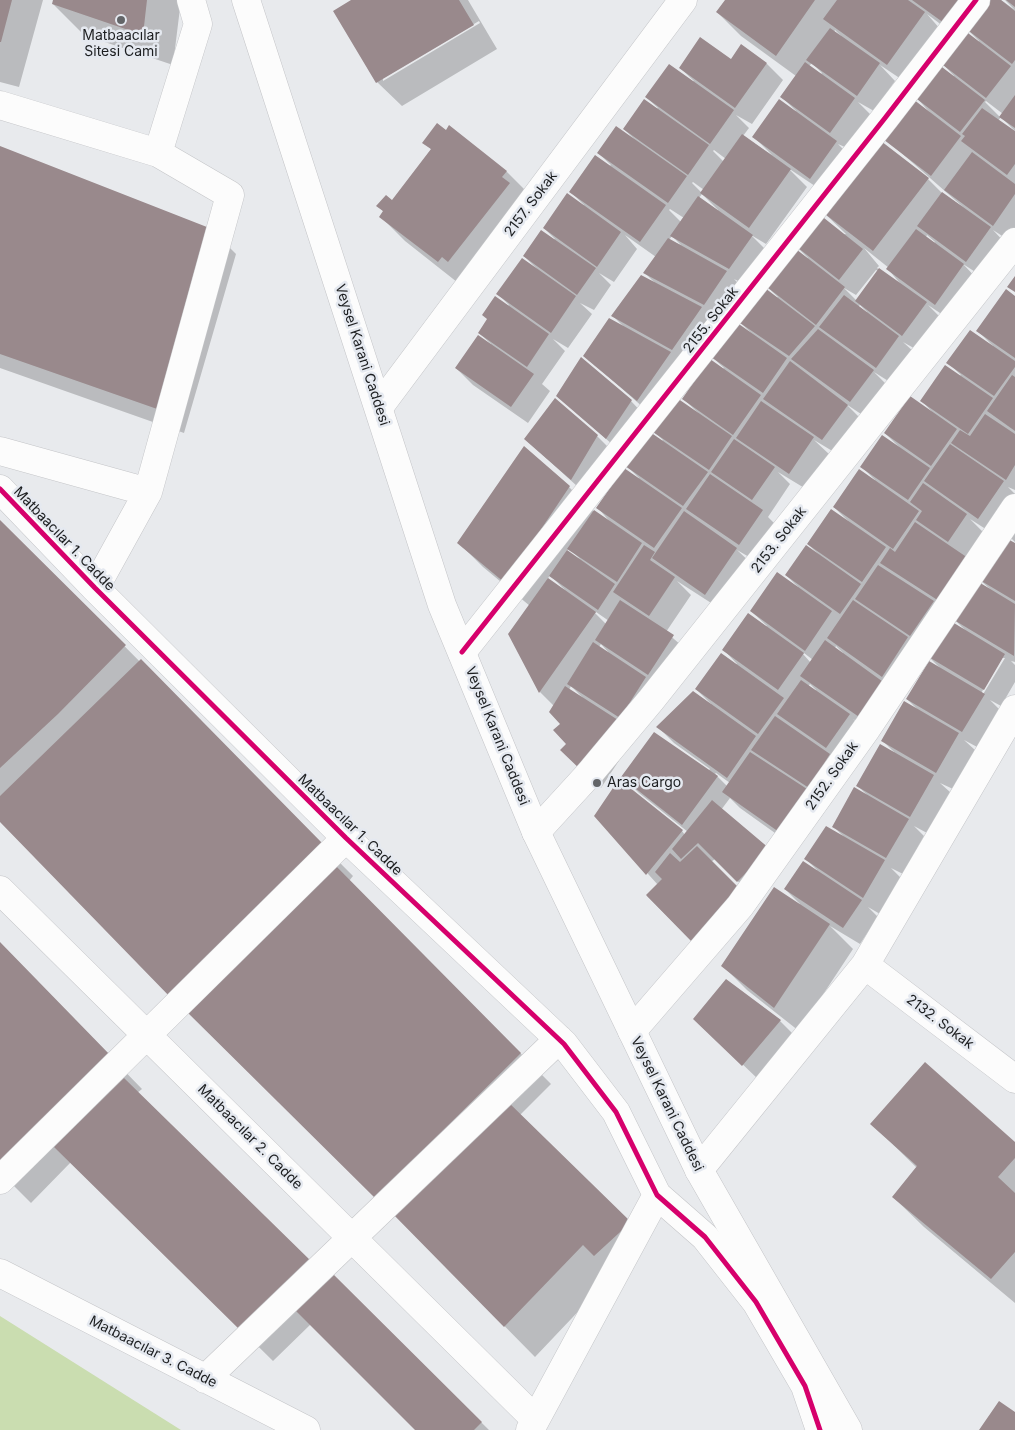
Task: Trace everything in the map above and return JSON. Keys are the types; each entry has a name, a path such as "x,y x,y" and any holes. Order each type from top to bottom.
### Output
{"street":[{"path":"0,105 158,153 198,24 191,0"},
{"name":"Veysel Karani Caddesi","path":"246,0 442,605 536,832 698,1170 848,1430"},
{"name":"2157. Sokak","path":"379,407 683,0"},
{"name":"2155. Sokak","path":"462,652 885,118 976,0"},
{"name":"Matbaacılar 1. Cadde","path":"95,588 148,492 230,195 158,153"},
{"name":"2153. Sokak","path":"536,832 590,773 651,700 1015,242"},
{"path":"0,452 148,492"},
{"name":"Matbaacılar 1. Cadde","path":"0,489 95,588 346,838 559,1040 616,1112 658,1195"},
{"name":"2152. Sokak","path":"632,1030 740,906 867,728 1015,508"},
{"path":"698,1170 866,965 1015,709"},
{"path":"0,1180 346,838"},
{"name":"Matbaacılar 2. Cadde","path":"0,890 352,1238 533,1424"},
{"name":"2132. Sokak","path":"866,965 1015,1079"},
{"path":"206,1378 559,1040"},
{"path":"533,1424 658,1195 705,1237 756,1302 804,1386 820,1430"},
{"name":"Matbaacılar 3. Cadde","path":"0,1272 306,1430"}],"green space":[{"path":"0,1316 181,1430 0,1430"}],"building":[{"path":"0,0 12,0 1,42 0,42"},
{"name":"Matbaacılar Sitesi Cami","path":"53,0 147,0 143,35 52,4"},
{"path":"351,0 459,0 474,25 376,83 333,11"},
{"path":"725,0 815,0 776,56 716,12"},
{"path":"837,0 908,0 925,12 887,65 823,19"},
{"path":"912,0 960,0 944,23"},
{"path":"986,0 1001,0 1015,11 1015,60 1012,64 965,28"},
{"path":"1006,0 1015,0 1015,7"},
{"path":"830,28 880,63 857,96 806,60"},
{"path":"964,30 1011,66 986,98 939,62"},
{"path":"700,37 731,59 741,44 767,63 735,108 679,68"},
{"path":"805,62 855,98 830,133 780,97"},
{"path":"669,64 734,110 710,144 645,97"},
{"path":"938,64 985,100 960,132 913,96"},
{"path":"1015,95 1015,128 999,117"},
{"path":"909,96 961,136 931,176 879,136"},
{"path":"644,99 709,145 688,175 623,129"},
{"path":"779,99 837,141 810,179 752,137"},
{"path":"982,108 1015,131 1015,164 1007,175 961,141 965,136 962,134"},
{"path":"437,123 446,130 449,125 507,171 502,177 510,183 448,262 442,257 438,262 379,217 383,211 376,206 386,195 392,200 431,149 422,143"},
{"path":"616,126 687,176 668,203 597,153"},
{"path":"742,134 791,169 749,228 700,193"},
{"path":"877,138 929,178 873,251 821,211"},
{"path":"0,146 212,229 160,410 0,354"},
{"path":"972,152 1015,184 1015,194 993,226 944,190"},
{"path":"595,155 666,205 640,242 569,192"},
{"path":"942,192 991,227 966,262 917,226"},
{"path":"567,193 621,232 597,267 543,228"},
{"path":"698,196 753,235 729,269 670,236"},
{"path":"819,214 863,249 839,280 793,244"},
{"path":"916,229 964,264 935,305 886,269"},
{"path":"541,230 596,268 577,295 523,256"},
{"path":"668,238 727,271 704,305 643,273"},
{"path":"792,246 845,287 816,325 763,284"},
{"path":"522,258 576,296 551,333 496,294"},
{"path":"879,268 927,302 902,336 855,301"},
{"path":"641,275 702,307 672,350 611,316"},
{"path":"1015,276 1015,292 1007,287"},
{"path":"761,285 815,326 789,356 737,321"},
{"path":"1006,289 1015,296 1015,358 976,331"},
{"path":"844,295 899,336 876,368 819,327"},
{"path":"495,296 549,334 527,367 478,333 487,319 482,315"},
{"path":"609,318 671,352 637,401 583,356"},
{"path":"736,322 787,358 763,393 711,357"},
{"path":"818,329 874,370 850,402 791,359"},
{"path":"970,330 1015,361 1015,367 994,396 946,363"},
{"path":"478,335 534,374 511,407 455,368"},
{"path":"581,357 632,400 606,439 556,396"},
{"path":"710,359 761,395 733,435 682,399"},
{"path":"790,361 848,405 822,440 763,399"},
{"path":"945,365 993,398 968,434 920,401"},
{"path":"1012,375 1015,377 1015,431 987,411"},
{"path":"674,396 732,436 709,470 650,430"},
{"path":"910,396 957,429 931,466 884,433"},
{"path":"555,398 598,435 571,480 524,439"},
{"path":"761,401 814,437 789,474 736,438"},
{"path":"985,414 1015,434 1015,465 1006,480 951,443 960,430 970,436"},
{"path":"650,432 708,472 683,506 625,466"},
{"path":"882,435 930,468 908,500 860,467"},
{"path":"734,439 775,467 752,500 711,472"},
{"path":"950,444 1004,481 978,519 924,481"},
{"path":"524,446 570,486 505,583 457,543"},
{"path":"624,468 682,508 654,548 596,508"},
{"path":"859,469 919,511 893,549 833,507"},
{"path":"710,474 763,510 739,545 686,509"},
{"path":"923,483 967,514 948,542 916,520 922,511 910,502"},
{"path":"831,509 886,547 862,582 807,544"},
{"path":"594,510 642,543 617,582 567,549"},
{"path":"684,511 737,548 705,595 652,558"},
{"path":"0,520 126,645 58,714 0,768"},
{"path":"915,522 968,558 939,601 880,563 890,548 895,552"},
{"path":"1004,537 1015,543 1015,601 978,579"},
{"path":"644,545 655,552 650,560 675,577 649,616 613,592"},
{"path":"806,545 861,584 840,614 785,575"},
{"path":"567,550 615,584 598,610 549,576"},
{"path":"878,565 934,601 910,636 855,599"},
{"path":"777,572 832,611 805,651 750,611"},
{"path":"548,578 596,612 539,693 508,634"},
{"path":"977,581 1015,604 1014,656 954,620"},
{"path":"620,600 674,635 648,675 595,640"},
{"path":"853,600 908,637 882,677 827,638"},
{"path":"748,613 804,653 778,690 722,650"},
{"path":"949,620 1005,654 984,690 927,656"},
{"path":"825,640 886,684 862,719 800,676"},
{"path":"593,642 646,677 620,718 567,684"},
{"path":"721,653 784,698 758,734 695,689"},
{"path":"141,659 324,845 172,999 0,822 0,796"},
{"path":"929,661 985,694 962,732 906,699"},
{"path":"801,680 850,714 826,748 777,714"},
{"path":"565,686 618,720 584,773 560,750 566,744 553,730 560,724 549,712"},
{"path":"693,691 756,736 727,778 656,727"},
{"path":"904,701 959,733 936,773 881,741"},
{"path":"775,716 830,754 809,788 751,750"},
{"path":"654,732 718,776 682,825 621,777"},
{"path":"880,744 934,775 910,817 856,786"},
{"path":"750,752 807,789 779,832 722,792"},
{"path":"619,779 683,830 646,875 594,816"},
{"path":"854,787 909,819 886,858 832,827"},
{"path":"712,800 770,849 737,882 698,843 681,859 672,849"},
{"path":"826,826 885,860 863,898 804,859"},
{"path":"697,846 741,890 691,941 646,895 662,879 655,872 670,853 680,862"},
{"path":"329,859 521,1053 375,1198 182,1007"},
{"path":"803,861 862,900 843,928 784,889"},
{"path":"774,887 830,924 774,1008 721,966"},
{"path":"0,942 112,1057 0,1173"},
{"path":"726,979 781,1020 742,1066 693,1019"},
{"path":"925,1062 1015,1142 1015,1158 998,1177 1015,1193 1015,1252 991,1279 892,1197 917,1166 870,1124"},
{"path":"124,1078 312,1262 241,1331 54,1147"},
{"path":"505,1099 631,1222 594,1256 583,1245 504,1327 388,1209"},
{"path":"332,1273 482,1422 474,1430 415,1430 295,1310"},
{"path":"999,1401 1015,1412 1015,1430 979,1430"}],"cycle path":[{"path":"462,652 885,118 976,0"},
{"path":"0,489 95,588 346,838 564,1044 616,1112 657,1195 705,1237 756,1302 805,1386 820,1430"}],"place":[{"name":"Matbaacılar Sitesi Cami","path":"121,20"},
{"name":"Aras Cargo","path":"597,783"}]}
